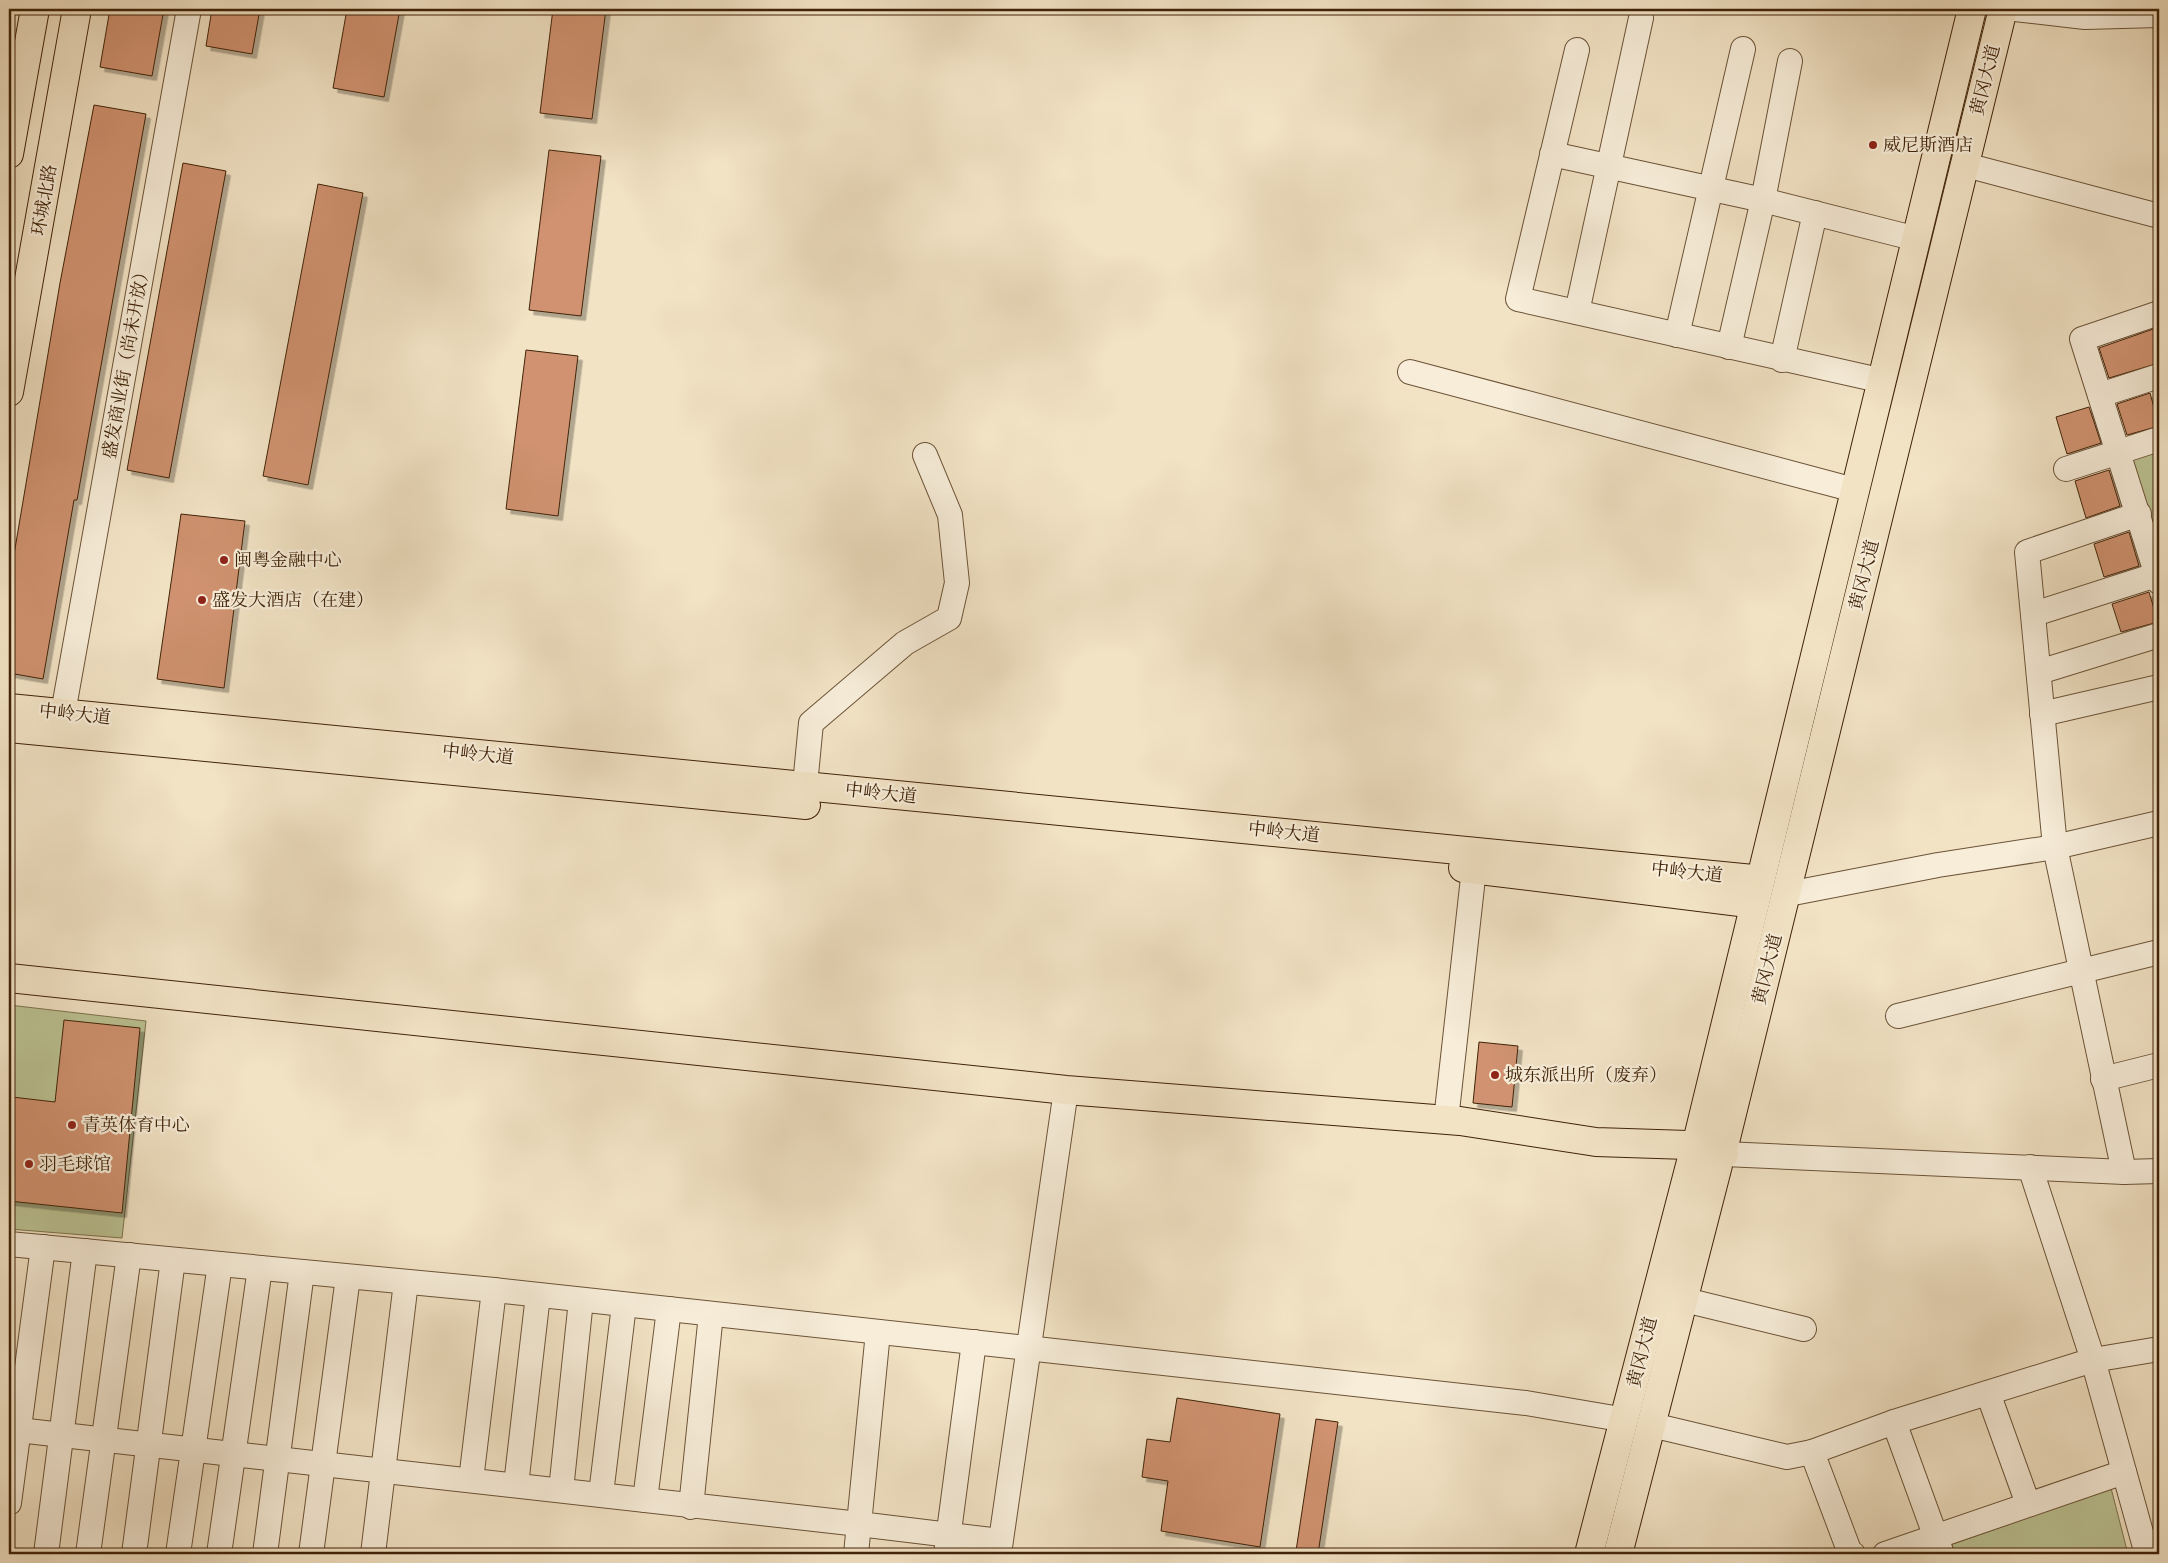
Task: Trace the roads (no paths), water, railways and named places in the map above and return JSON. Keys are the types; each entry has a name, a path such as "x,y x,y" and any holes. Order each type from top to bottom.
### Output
{"main road":[{"path":"9,154 35,9"},
{"name":"环城北路","path":"9,392 77,9"},
{"name":"黄冈大道","path":"1589,1554 1696,1144 1972,9"},
{"name":"黄冈大道","path":"1618,1554 1722,1154 2002,9"},
{"name":"中岭大道","path":"9,708 804,785 1751,891"},
{"name":"中岭大道","path":"9,728 1475,860"},
{"path":"9,978 1066,1090 1446,1120 1596,1142 1688,1145 1722,1154"}],"street":[{"name":"盛发商业街（尚未开放）","path":"63,713 188,9"},
{"path":"2015,9 2085,17 2159,15"},
{"path":"1577,312 1641,18"},
{"path":"1677,335 1743,49"},
{"path":"1577,50 1518,299 1782,360 1870,378"},
{"path":"1729,347 1763,200 1790,61"},
{"path":"1552,154 1763,200 1909,237"},
{"path":"1977,168 2159,216"},
{"path":"1782,360 1815,213"},
{"path":"2034,614 2159,577 2082,339 2159,313"},
{"path":"1410,372 1843,487"},
{"path":"2100,395 2159,376"},
{"path":"2066,469 2159,439"},
{"path":"804,785 811,723 905,643 949,618 958,583 950,515 925,455"},
{"path":"2124,1172 2055,847 2027,552 2139,514"},
{"path":"2039,672 2159,635"},
{"path":"2042,714 2159,688"},
{"path":"1788,894 1938,865 2055,847 2159,823"},
{"path":"1446,1120 1475,860"},
{"path":"1898,1016 2159,952"},
{"path":"2104,1079 2159,1065"},
{"path":"14,1430 384,1473 602,1494 691,1507 859,1524 947,1544 999,1548 1066,1090"},
{"path":"1722,1154 2124,1172 2159,1171"},
{"path":"2030,1167 2093,1360 2147,1554"},
{"path":"9,1244 494,1290 974,1342 1526,1403 1620,1419"},
{"path":"9,1503 14,1430 43,1247"},
{"path":"46,1554 85,1251"},
{"path":"88,1554 129,1255"},
{"path":"134,1554 173,1260"},
{"path":"178,1554 220,1264"},
{"path":"219,1554 260,1268"},
{"path":"265,1554 302,1272"},
{"path":"311,1554 348,1277"},
{"path":"373,1554 406,1282"},
{"path":"471,1480 494,1290"},
{"path":"516,1485 538,1295"},
{"path":"561,1490 581,1300"},
{"path":"1689,1301 1804,1329"},
{"path":"602,1494 624,1304"},
{"path":"645,1500 669,1309"},
{"path":"691,1507 711,1314"},
{"path":"856,1554 878,1332"},
{"path":"947,1544 974,1342"},
{"path":"1656,1426 1787,1457 1812,1452 1894,1422 2093,1360 2159,1349"},
{"path":"1988,1393 2028,1504"},
{"path":"1894,1422 1939,1546"},
{"path":"1812,1452 1850,1553 1853,1554"},
{"path":"1885,1554 1939,1546 2028,1504 2124,1472"}],"place":[{"name":"威尼斯酒店","path":"1873,145"},
{"name":"闽粤金融中心","path":"224,560"},
{"name":"盛发大酒店（在建）","path":"202,600"},
{"name":"城东派出所（废弃）","path":"1495,1075"},
{"name":"青英体育中心","path":"72,1125"},
{"name":"羽毛球馆","path":"29,1164"}]}
